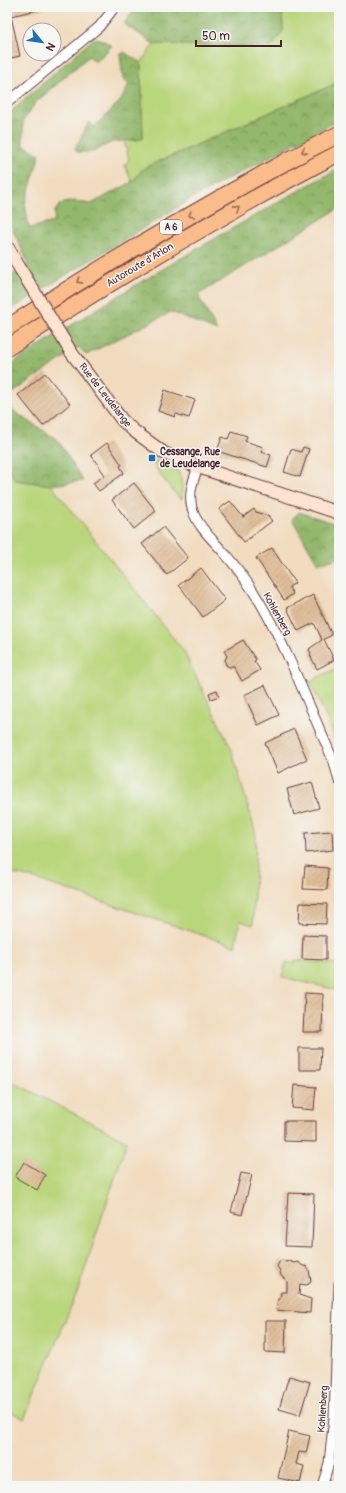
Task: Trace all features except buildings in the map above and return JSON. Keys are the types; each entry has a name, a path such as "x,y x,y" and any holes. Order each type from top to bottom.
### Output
{"highway":[{"name":"Autoroute d'Arlon","path":"7,328 81,280 188,216 300,153 339,134"},
{"name":"Autoroute d'Arlon","path":"7,348 95,291 196,232 339,153"}],"main road":[{"name":"Rue de Leudelange","path":"8,250 71,352 122,420 134,431 164,453 198,467 339,513"}],"street":[{"path":"7,103 99,27 115,7"},
{"name":"Kohlenberg","path":"198,467 191,487 191,500 194,514 201,525 235,566 261,604 281,643 334,762 339,781"},
{"name":"Kohlenberg","path":"322,1486 329,1463 334,1417 338,1344 339,1284"}],"green space":[{"path":"136,7 282,7 283,31 271,47 154,44 124,24"},
{"path":"282,7 339,7 339,82 144,168 132,182 125,166 129,159 124,141 143,139 141,63 154,44 271,47 283,31"},
{"path":"93,39 101,39 112,46 96,62 89,56 36,102 23,121 23,145 40,154 25,204 29,228 54,222 55,211 60,204 73,201 91,204 132,182 144,168 339,82 339,120 196,196 35,294 7,313 7,275 12,275 28,265 7,218 7,115"},
{"path":"124,52 141,63 143,139 112,142 93,152 77,152 75,149 89,122 94,127 121,100 129,84 123,79 120,55"},
{"path":"339,168 339,208 198,295 217,331 171,312 86,355 79,347 7,397 7,367 88,314"},
{"path":"7,407 58,440 83,481 51,485 15,480 7,466"},
{"path":"155,460 177,470 181,480 182,499 171,488 159,472 154,464"},
{"path":"7,466 15,480 51,485 183,650 231,748 256,834 253,925 240,921 235,946 29,877 7,873"},
{"path":"299,512 339,525 339,558 318,564 292,519"},
{"path":"339,667 339,747 310,681"},
{"path":"295,960 337,964 337,990 282,977 286,962 294,964"},
{"path":"7,1079 127,1141 78,1290 24,1419 7,1409"}],"place":[{"name":"Cessange, Rue de Leudelange","path":"152,458"}]}
